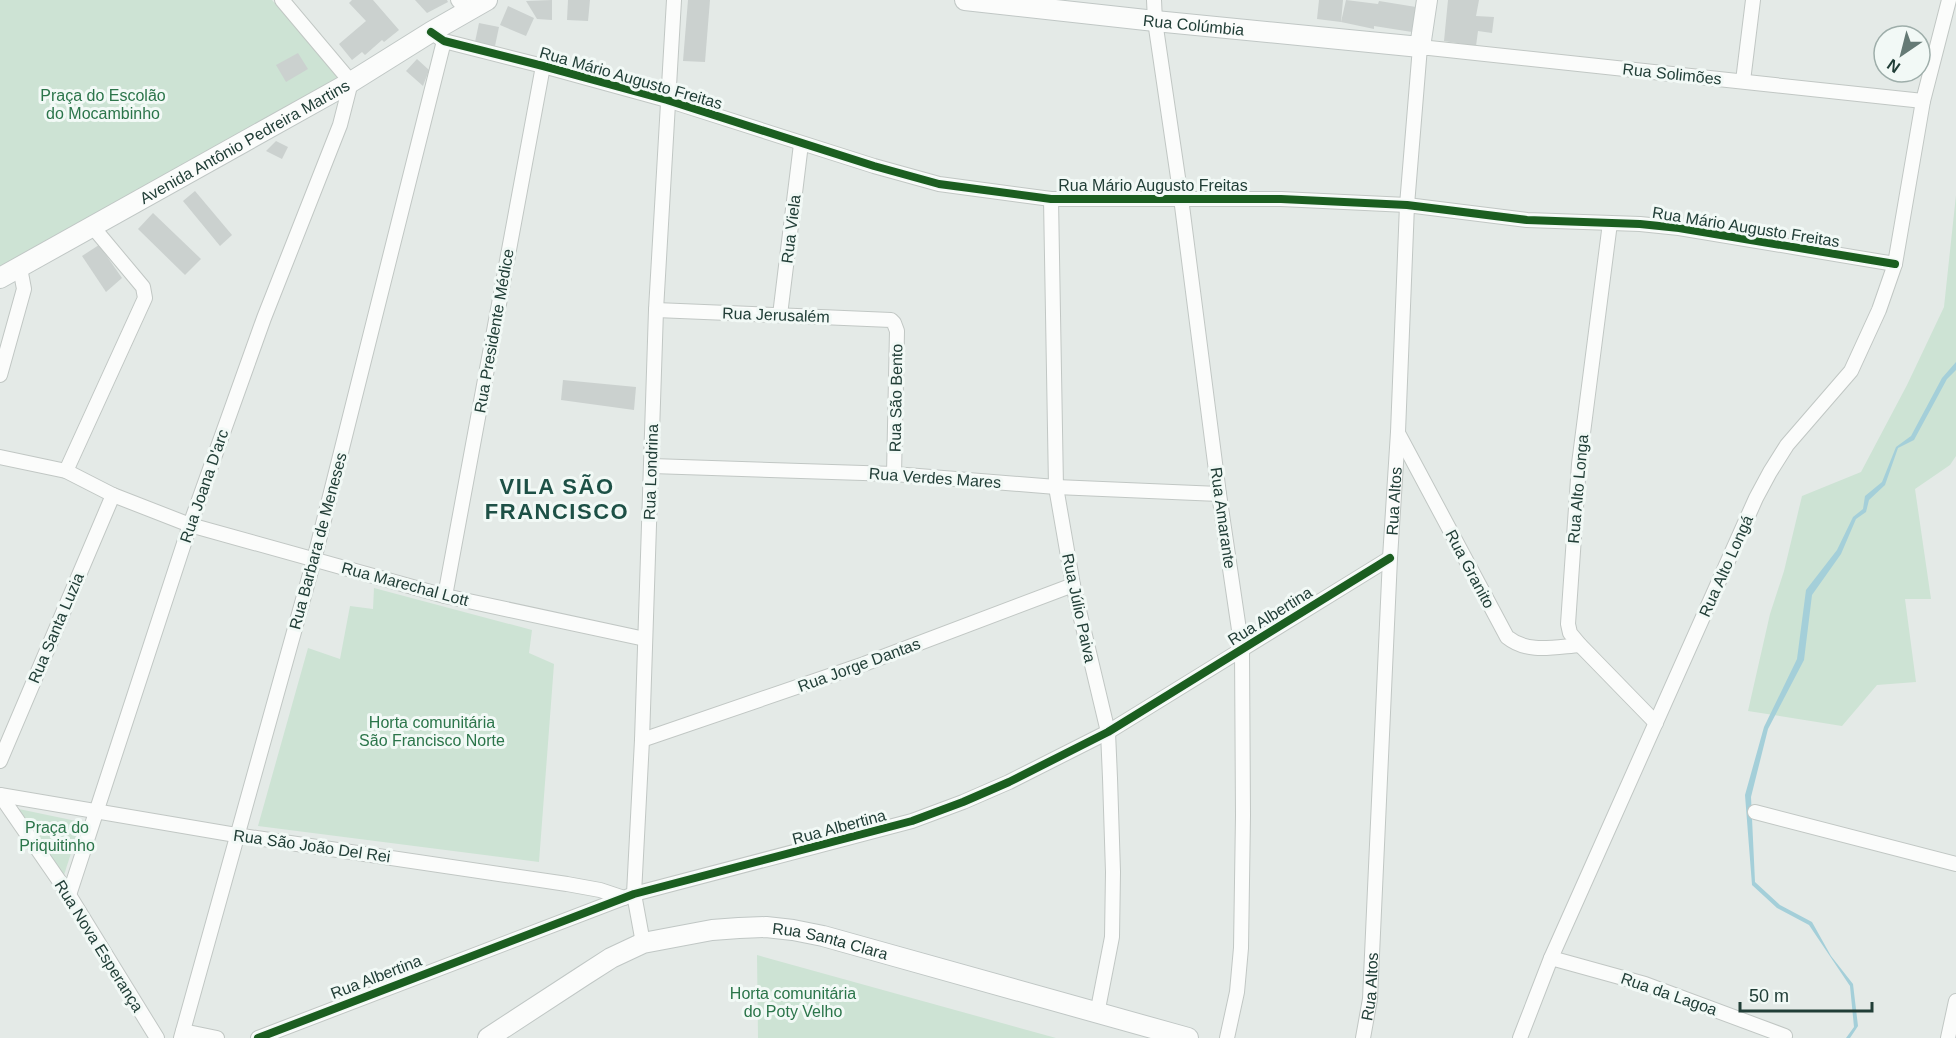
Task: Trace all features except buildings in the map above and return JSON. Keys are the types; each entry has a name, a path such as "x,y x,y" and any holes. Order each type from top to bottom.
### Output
{"street":[{"path":"282,0 351,82"},
{"name":"Avenida Antônio Pedreira Martins","path":"0,278 351,82 437,37 463,6 486,0"},
{"name":"Rua Londrina","path":"643,943 629,896 642,740 656,310 674,0"},
{"name":"Rua Colúmbia","path":"965,0 1420,47"},
{"name":"Rua Amarante","path":"1154,0 1219,494 1242,650 1241,948 1237,992 1227,1038"},
{"name":"Rua Altos","path":"1363,1038 1370,999 1407,205 1420,47 1427,0"},
{"path":"1743,81 1753,0"},
{"name":"Rua Alto Longá","path":"1520,1038 1551,958 1770,472 1787,445 1851,371 1874,320 1895,264 1923,101 1949,0"},
{"name":"Rua Mário Augusto Freitas","path":"437,37 668,100 801,144 939,183 1051,199 1281,199 1407,205 1527,220 1679,228 1895,264"},
{"name":"Rua Barbara de Meneses","path":"182,1034 314,560 437,37"},
{"name":"Rua Solimões","path":"1420,47 1923,101"},
{"name":"Rua Presidente Médice","path":"445,597 543,66"},
{"name":"Rua Joana D'arc","path":"69,895 190,525 264,318 340,125 351,82"},
{"name":"Rua Viela","path":"780,315 801,144"},
{"name":"Rua Júlio Paiva","path":"1051,199 1056,487 1073,585 1107,732 1113,872 1112,937 1097,1014"},
{"name":"Rua Alto Longa","path":"1610,223 1577,487 1568,624 1570,633 1580,645 1656,723"},
{"path":"66,471 145,298 143,287 92,226"},
{"path":"0,375 24,289 18,267"},
{"name":"Rua Jerusalém","path":"656,310 886,319 894,323"},
{"name":"Rua São Bento","path":"894,323 897,331 894,474"},
{"name":"Rua Granito","path":"1398,432 1507,637 1531,648 1580,645"},
{"name":"Rua Marechal Lott","path":"0,457 66,471 113,495 190,525 445,597 645,639"},
{"name":"Rua Verdes Mares","path":"652,466 894,474 1056,487 1219,494"},
{"name":"Rua Santa Luzia","path":"0,761 113,495"},
{"name":"Rua Albertina","path":"258,1038 629,896 912,821 1009,782 1107,732 1390,558"},
{"name":"Rua Jorge Dantas","path":"642,740 864,664 1073,585"},
{"name":"Rua São João Del Rei","path":"0,795 236,835 567,884 629,896"},
{"name":"Rua Nova Esperança","path":"0,795 69,895 157,1038"},
{"path":"1755,812 1956,864"},
{"name":"Rua Santa Clara","path":"488,1038 611,958 643,943 712,930 766,927 823,936 1188,1038"},
{"name":"Rua da Lagoa","path":"1551,958 1645,984 1785,1036"},
{"path":"1948,1038 1956,1001"},
{"path":"182,1034 217,1038"}],"green space":[{"name":"Praça do Escolão do Mocambinho","path":"0,0 272,0 347,83 0,283"},
{"path":"1956,195 1956,456 1950,465 1915,489 1931,599 1905,599 1916,682 1877,685 1842,726 1748,711 1770,614 1784,571 1802,496 1861,472 1907,385 1944,307"},
{"name":"Horta comunitária São Francisco Norte","path":"374,588 532,630 529,653 554,664 539,862 258,826 308,648 340,659 350,606 373,609"},
{"name":"Praça do Priquitinho","path":"14,808 81,822 64,875"},
{"name":"Horta comunitária do Poty Velho","path":"757,955 1056,1038 758,1038"}],"water":[{"path":"1956,362 1956,370 1947,379 1914,440 1898,448 1885,485 1869,500 1866,512 1856,519 1841,554 1812,595 1804,660 1768,729 1751,797 1755,882 1780,905 1812,922 1831,956 1853,984 1858,1026 1850,1038 1846,1038 1854,1027 1850,986 1809,925 1777,908 1752,885 1745,795 1764,727 1797,659 1806,590 1837,550 1853,517 1863,509 1865,496 1882,482 1896,447 1911,436 1942,378"}],"cycle path":[{"path":"431,32 444,41 667,100 874,166 939,184 1051,199 1281,199 1407,205 1527,220 1640,224 1679,228 1895,264"},
{"path":"258,1038 634,894 912,821 963,802 1009,782 1108,732 1390,558"}],"district":[{"name":"VILA SÃO FRANCISCO","path":"557,498"}]}
